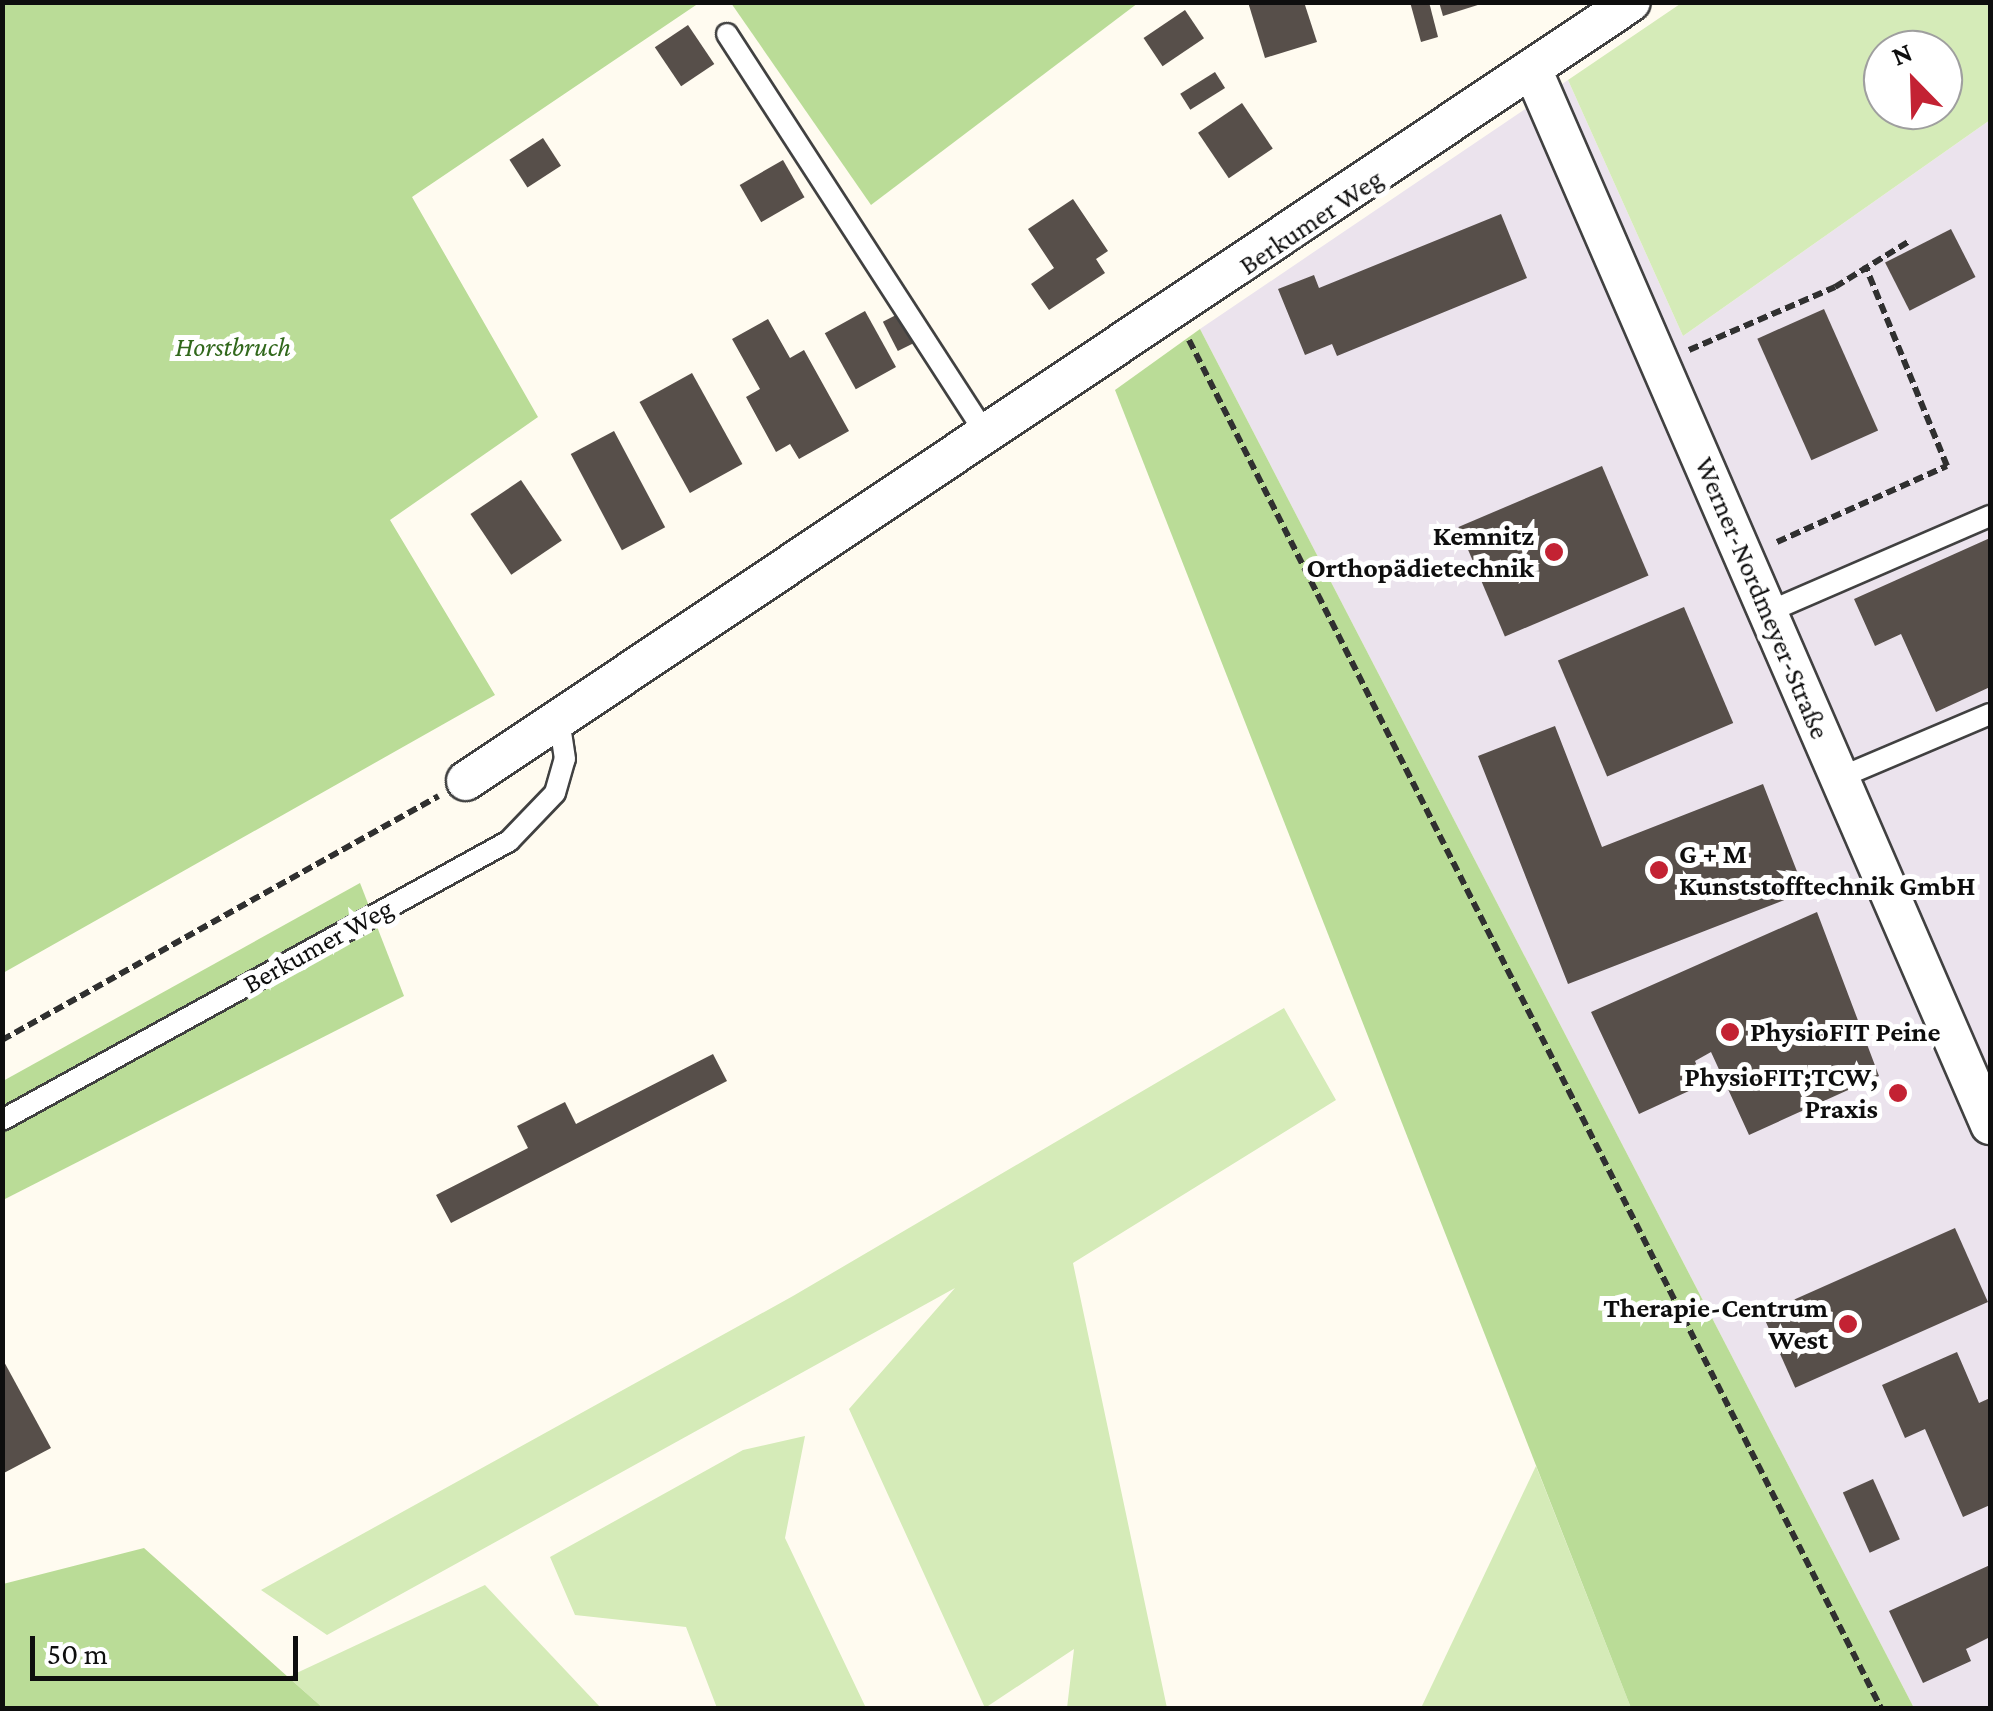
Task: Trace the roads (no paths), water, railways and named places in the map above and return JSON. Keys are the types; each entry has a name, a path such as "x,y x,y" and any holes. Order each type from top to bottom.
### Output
{"street":[{"name":"Berkumer Weg","path":"466,781 1175,315 1630,2"},
{"name":"Werner-Nordmeyer-Straße","path":"1533,71 1663,361 1990,1125"}],"lane":[{"path":"726,34 988,437"},
{"path":"1768,612 1990,516"},
{"path":"1840,778 1990,714"},
{"name":"Berkumer Weg","path":"2,1120 509,841 555,794 565,759 559,719"}],"place":[{"name":"Kemnitz Orthopädietechnik","path":"1554,552"},
{"name":"G + M Kunststofftechnik GmbH","path":"1659,870"},
{"name":"PhysioFIT Peine","path":"1730,1032"},
{"name":"PhysioFIT;TCW, Praxis","path":"1898,1093"},
{"name":"Therapie-Centrum West","path":"1848,1324"}],"park label":[{"name":"Horstbruch","path":"233,347"}]}
